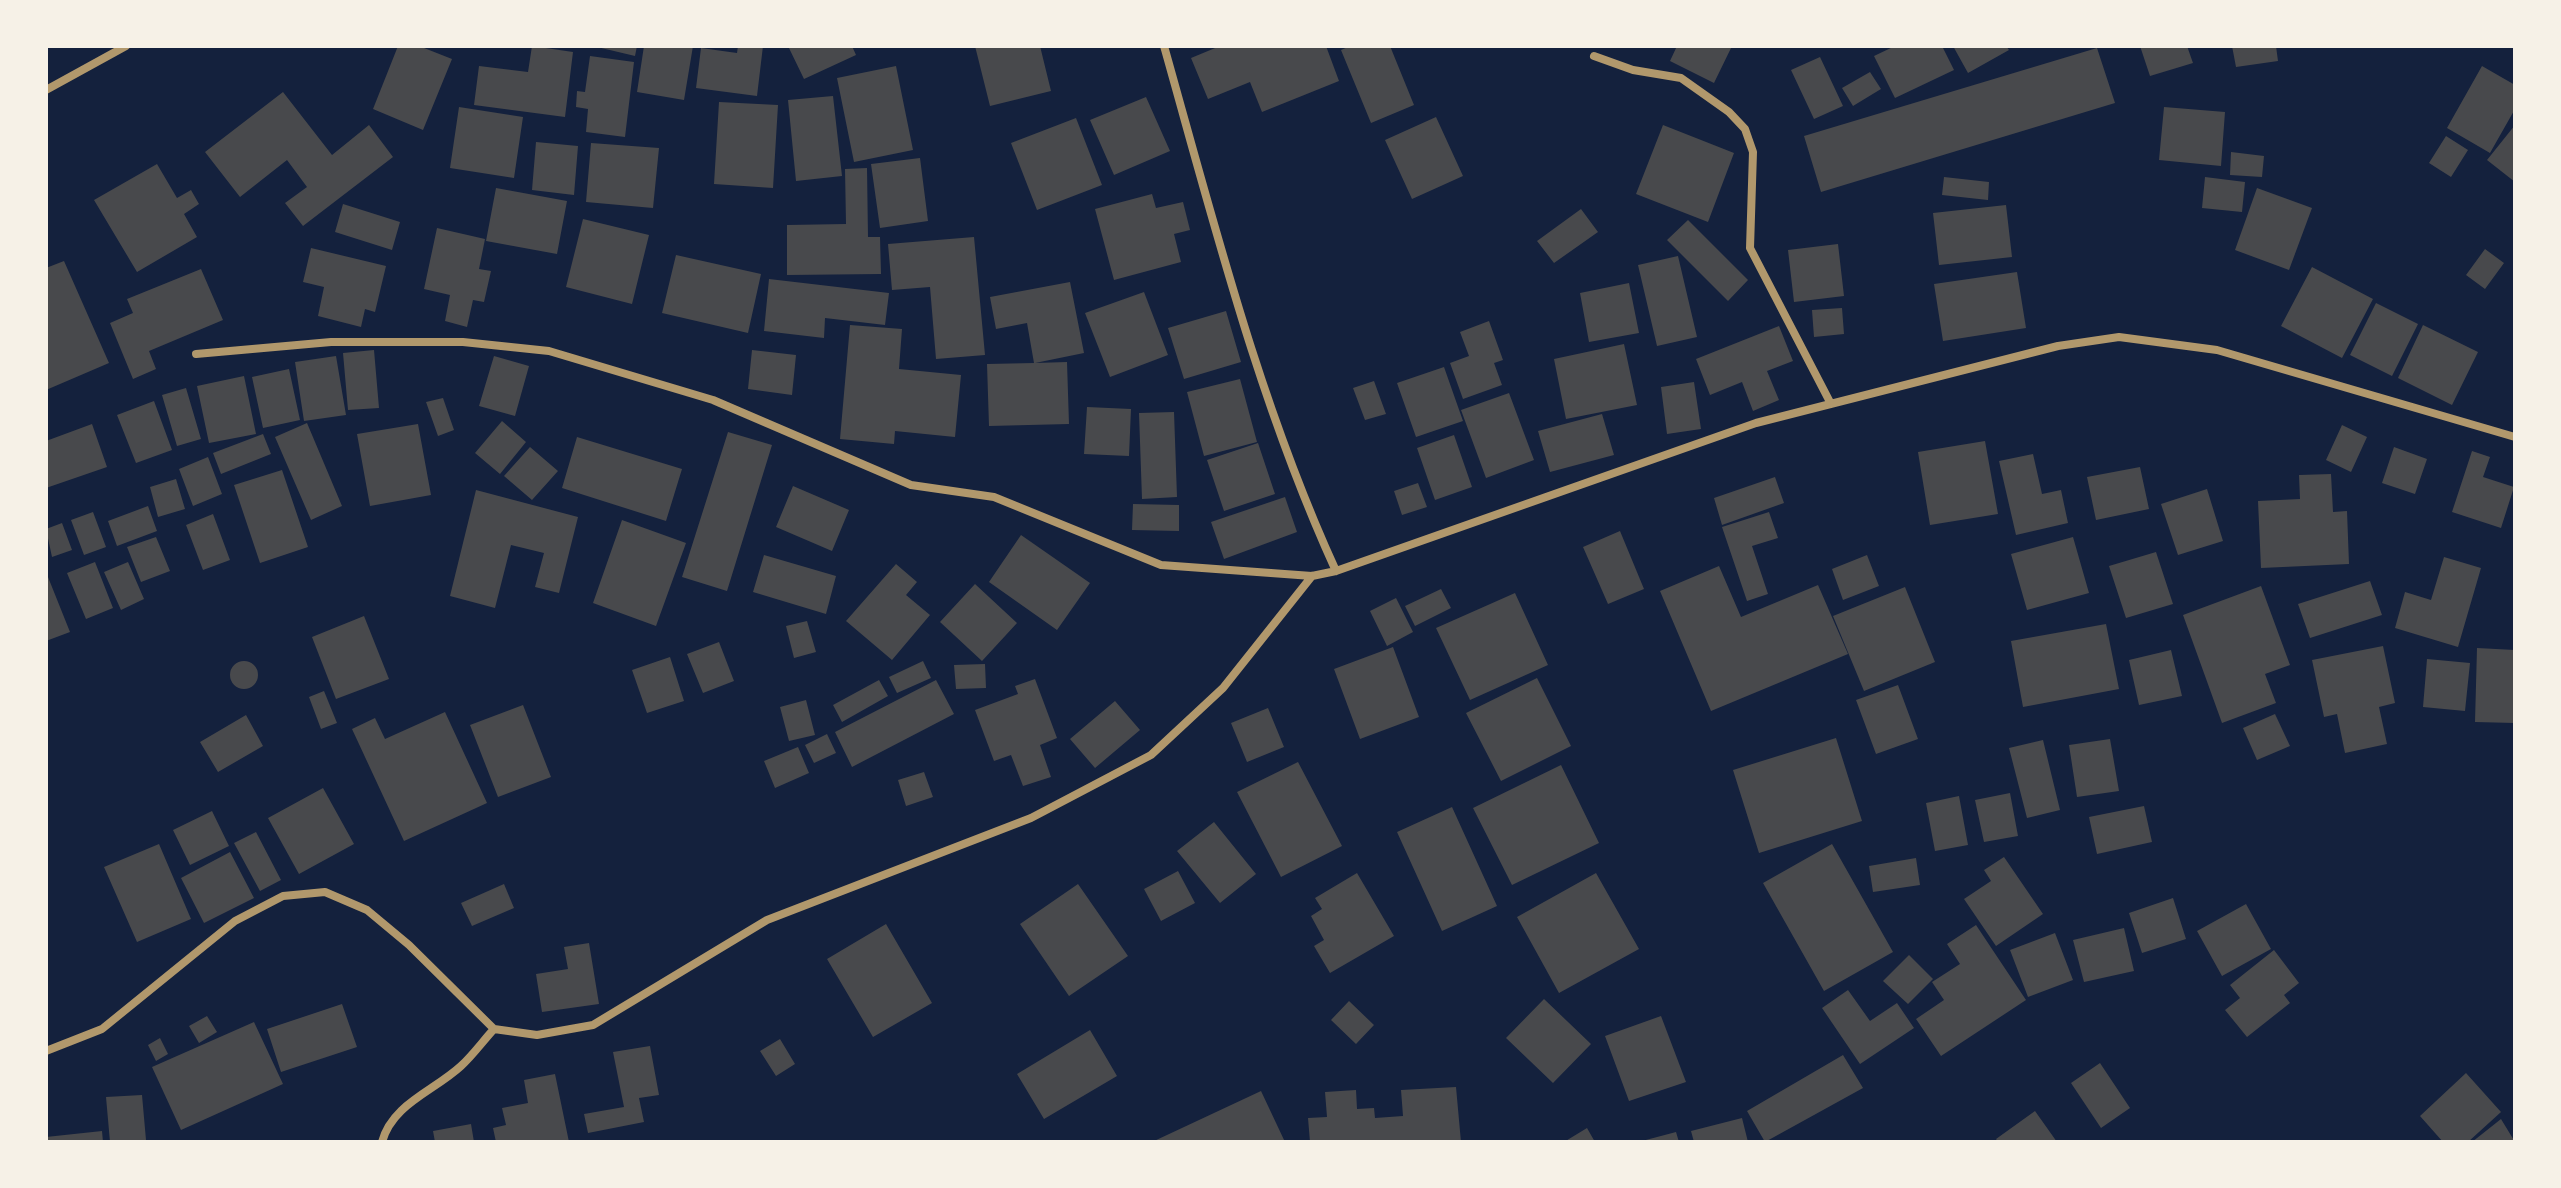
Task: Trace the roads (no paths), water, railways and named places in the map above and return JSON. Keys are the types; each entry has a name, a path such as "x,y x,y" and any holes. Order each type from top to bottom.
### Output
{"street":[{"path":"46,90 126,46"},
{"path":"1164,46 1242,322 1318,533 1336,571"},
{"path":"1594,56 1633,70 1681,78 1729,112 1745,129 1753,152 1750,248 1831,404"},
{"path":"196,354 331,342 463,342 549,351 713,400 911,485 994,497 1161,565 1312,576 1336,571 1756,423 2058,346 2119,337 2217,350 2515,437"},
{"path":"46,1051 102,1029 235,921 283,896 325,892 367,910 409,945 494,1029 537,1035 593,1025 767,920 1031,818 1151,755 1223,688 1312,576"},
{"path":"382,1142 386,1127 416,1098 461,1067 494,1029"}]}
